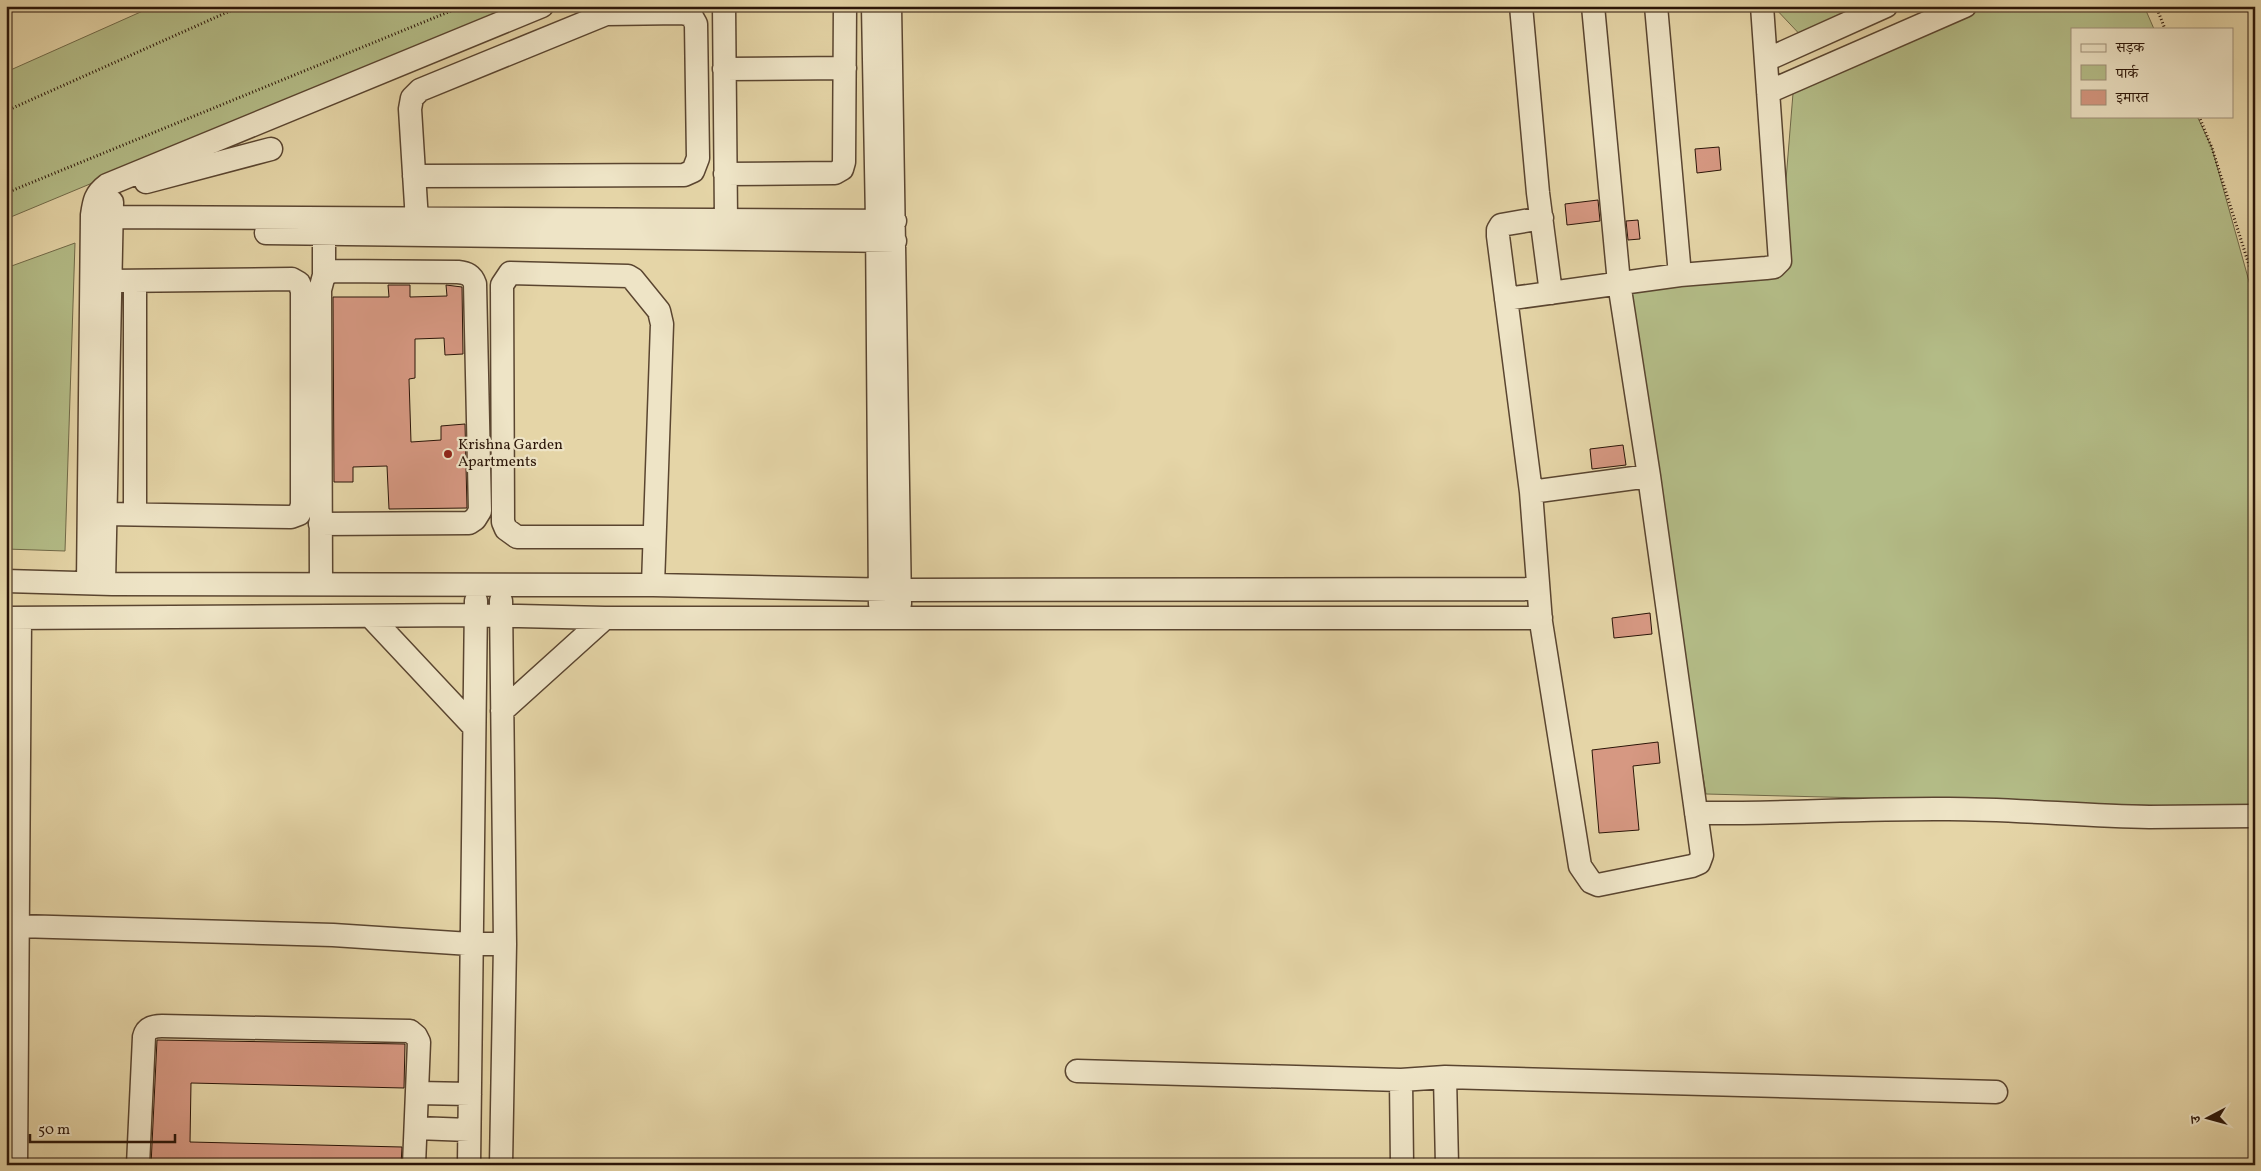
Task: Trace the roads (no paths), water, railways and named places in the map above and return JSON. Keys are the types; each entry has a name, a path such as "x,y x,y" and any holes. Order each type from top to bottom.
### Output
{"street":[{"path":"96,583 105,514 109,281 104,221 95,197 107,185 542,6"},
{"path":"724,6 726,219"},
{"path":"725,174 835,173 842,169 844,162 845,6"},
{"path":"873,6 886,231"},
{"path":"890,6 886,231 890,618"},
{"path":"1521,6 1551,293"},
{"path":"1542,218 1501,225 1498,230 1531,492 1541,618 1580,866 1591,882 1598,885 1692,866 1699,862 1702,855 1649,476 1619,283 1593,6"},
{"path":"1656,6 1680,275"},
{"path":"1506,299 1680,275 1774,267 1780,261 1762,6"},
{"path":"1766,60 1886,6"},
{"path":"1768,92 1965,6"},
{"path":"414,176 684,175 693,171 698,158 696,24 691,15 682,13 606,14 420,90 412,98 410,109 414,176 417,218"},
{"path":"724,69 845,68"},
{"path":"96,583 104,221 112,195 116,189 271,149"},
{"path":"104,221 417,218 726,219 886,231"},
{"path":"104,221 324,234 886,231"},
{"path":"321,584 320,290 324,275 324,234"},
{"path":"320,524 469,523 475,519 480,511 475,284 472,277 458,272 333,271 324,275"},
{"path":"653,585 662,324 659,310 633,279 628,276 510,273 502,285 503,522 506,530 517,537 654,537"},
{"path":"105,514 291,517 299,514 302,505 302,291 299,284 292,279 109,281"},
{"path":"134,514 135,280"},
{"path":"1531,492 1649,476"},
{"path":"6,581 653,585 890,590 1538,589"},
{"path":"469,1165 470,944 476,584"},
{"path":"501,584 505,944 501,1165"},
{"path":"16,1165 18,926 13,619 475,615 605,618 1541,618"},
{"path":"370,616 474,727"},
{"path":"502,712 605,618"},
{"path":"1696,813 1780,814 1949,809 2015,810 2148,817 2255,816"},
{"path":"18,926 333,935 470,944 505,944"},
{"path":"138,1165 144,1037 145,1032 154,1026 410,1031 419,1042 414,1165"},
{"path":"1077,1071 1401,1080 1445,1077 1996,1092"},
{"path":"1445,1077 1447,1165"},
{"path":"1401,1080 1402,1165"},
{"path":"418,1093 470,1094"},
{"path":"416,1128 469,1130"}],"place":[{"name":"Krishna Garden Apartments","path":"448,454"}]}
